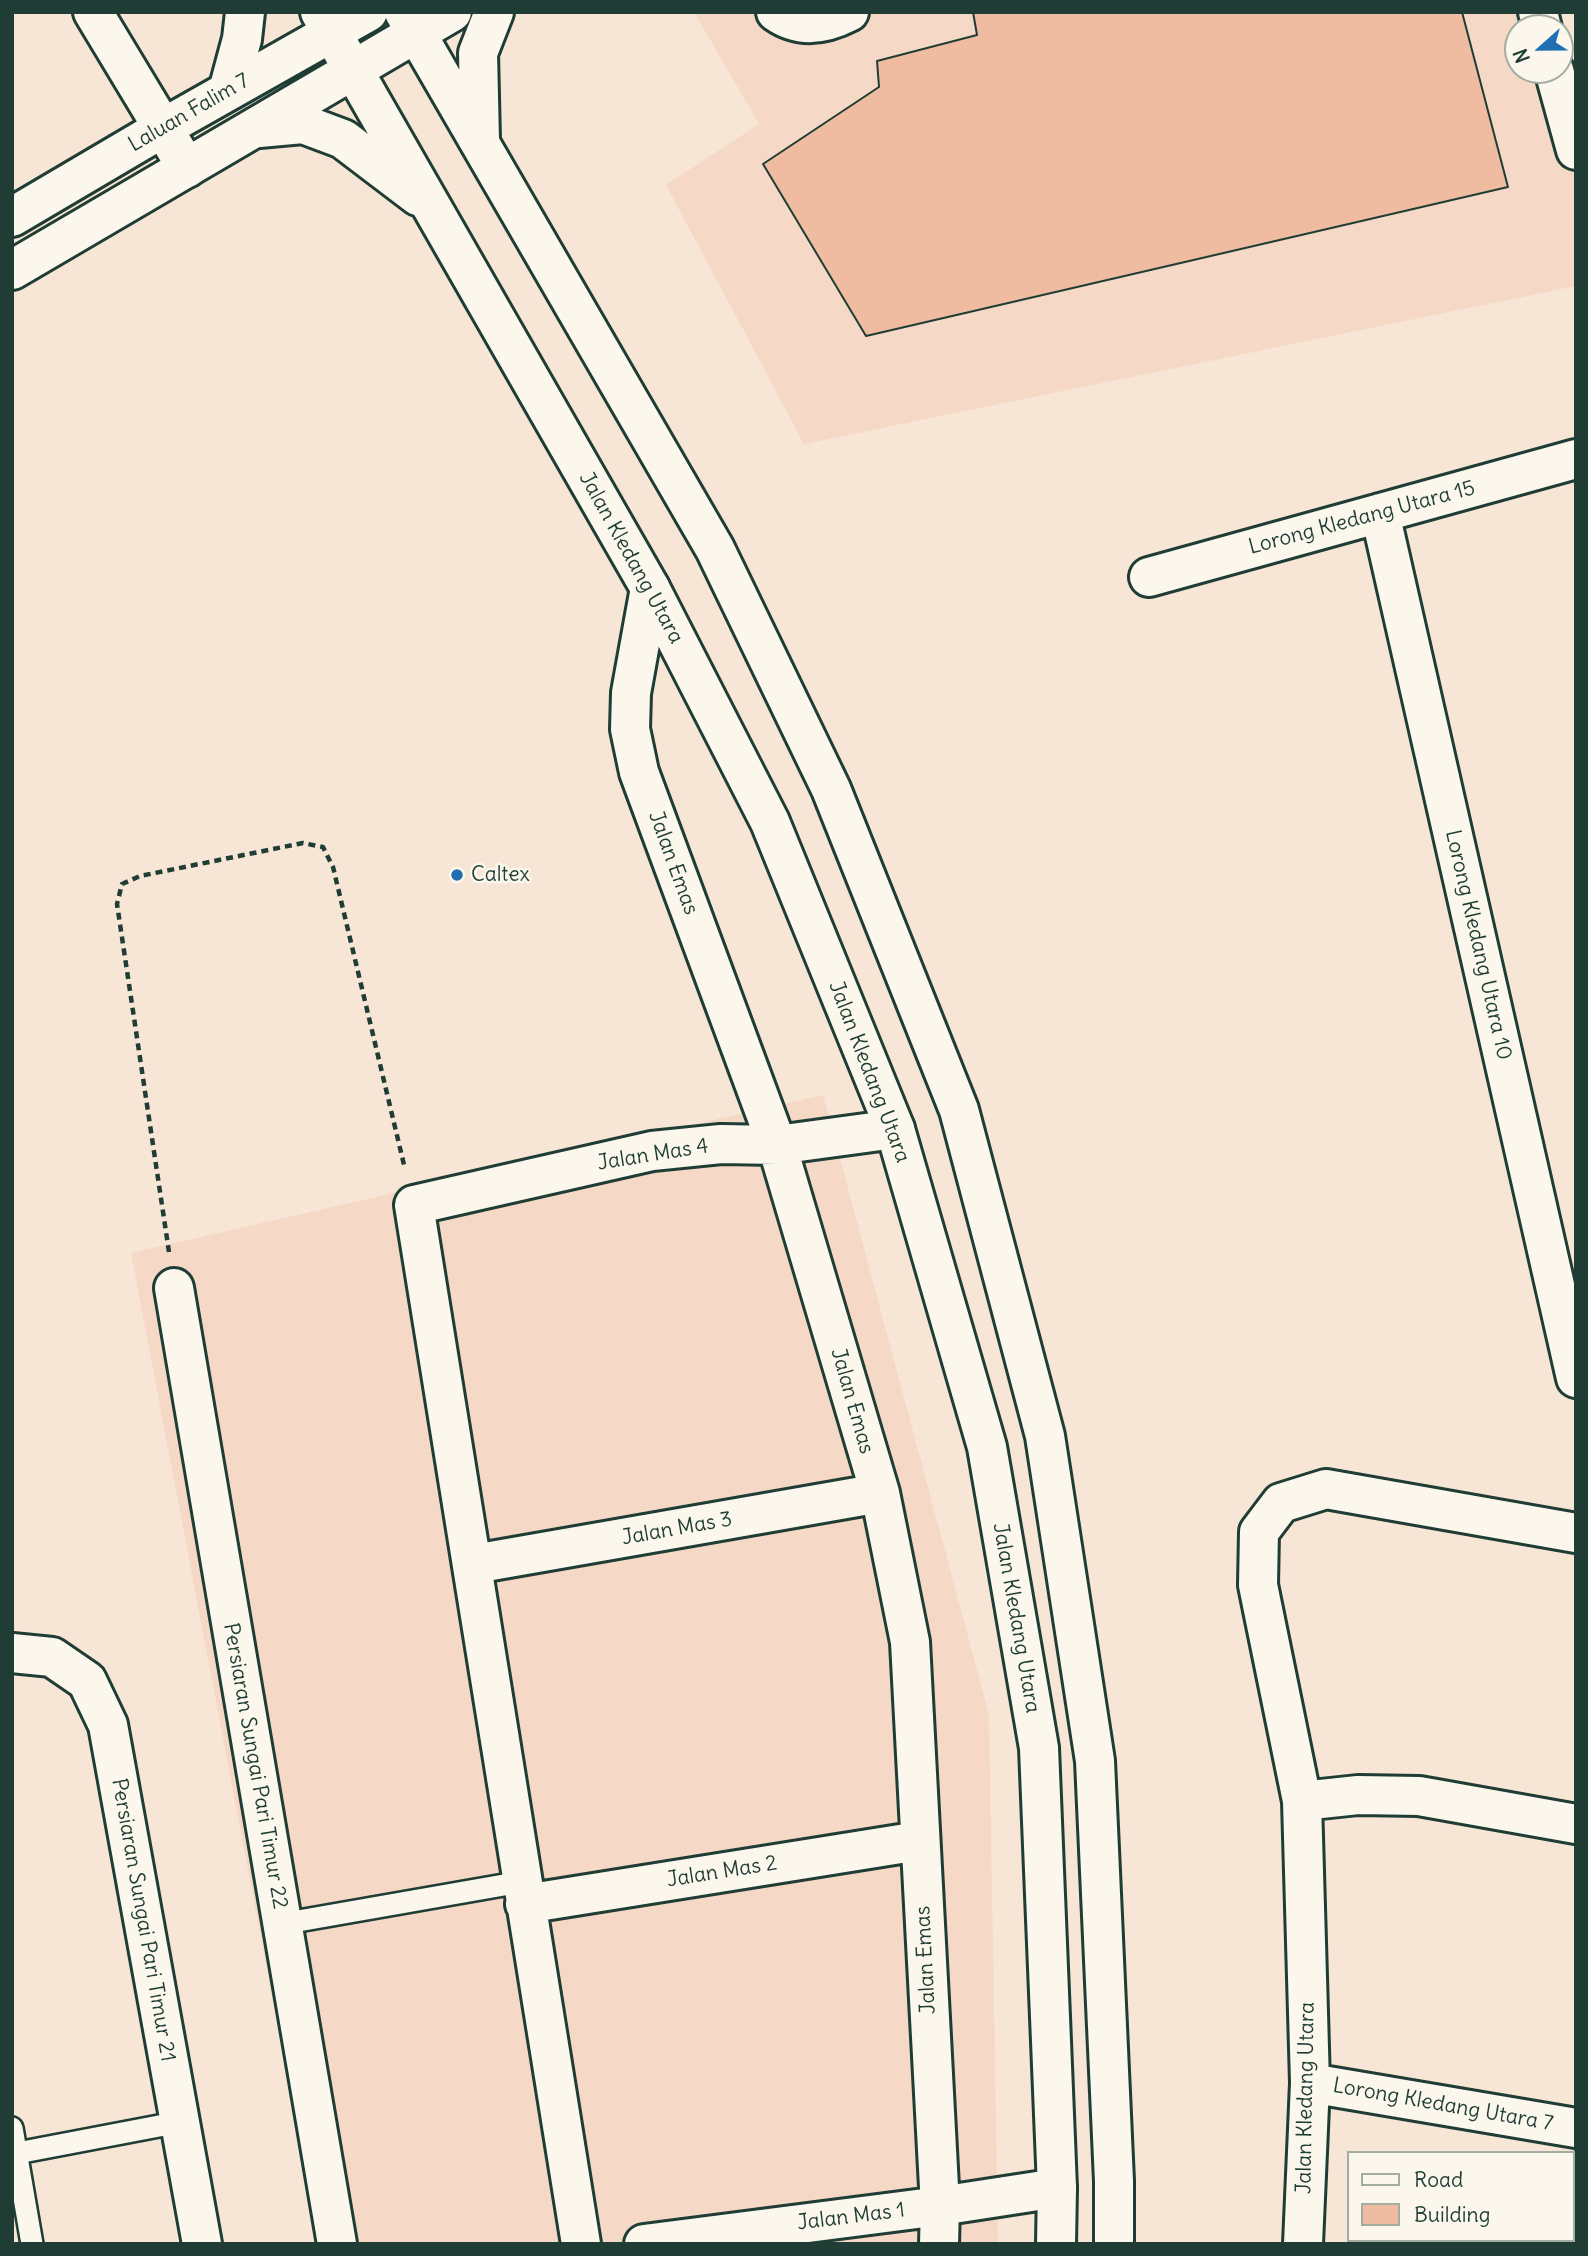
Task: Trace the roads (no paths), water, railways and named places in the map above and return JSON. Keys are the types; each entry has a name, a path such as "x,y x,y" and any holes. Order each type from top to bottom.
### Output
{"street":[{"path":"93,12 187,168"},
{"path":"228,91 242,38 245,12"},
{"name":"Laluan Falim 7","path":"12,217 228,91 326,22 368,12"},
{"path":"12,270 353,70 410,23 452,12"},
{"path":"480,143 478,54 494,12"},
{"path":"782,16 817,25 849,12"},
{"name":"Jalan Kledang Utara","path":"326,22 650,588 770,822 895,1129 987,1447 1039,1748 1057,2188 1056,2244"},
{"path":"410,23 715,549 831,789 959,1111 1045,1436 1094,1761 1114,2181 1114,2244"},
{"path":"1558,84 1576,150"},
{"path":"252,128 303,124 343,139 431,206"},
{"name":"Lorong Kledang Utara 15","path":"1149,576 1576,459"},
{"name":"Lorong Kledang Utara 10","path":"1380,513 1576,1378"},
{"name":"Jalan Emas","path":"650,588 631,693 630,729 639,772 777,1145 880,1493 910,1642 940,2206 939,2244"},
{"name":"Jalan Mas 4","path":"474,1564 414,1205 652,1151 721,1144 777,1145 895,1129"},
{"name":"Persiaran Sungai Pari Timur 22","path":"174,1288 337,2244"},
{"name":"Jalan Kledang Utara","path":"1303,2244 1310,2082 1302,1801 1258,1585 1259,1532 1281,1503 1325,1489 1576,1533"},
{"name":"Jalan Mas 3","path":"474,1564 880,1493"},
{"path":"474,1564 523,1893 581,2244"},
{"name":"Persiaran Sungai Pari Timur 21","path":"12,1653 52,1657 87,1681 108,1725 202,2244"},
{"path":"1302,1801 1358,1795 1419,1796 1576,1824"},
{"name":"Jalan Mas 2","path":"523,1893 919,1840"},
{"name":"Lorong Kledang Utara 7","path":"1310,2082 1576,2128"},
{"name":"Jalan Mas 1","path":"644,2244 940,2206 1057,2188"}],"lane":[{"path":"281,1924 523,1893"},
{"path":"14,2153 180,2122"},
{"path":"12,2128 14,2153 32,2244"}],"place":[{"name":"Caltex","path":"457,875"}]}
